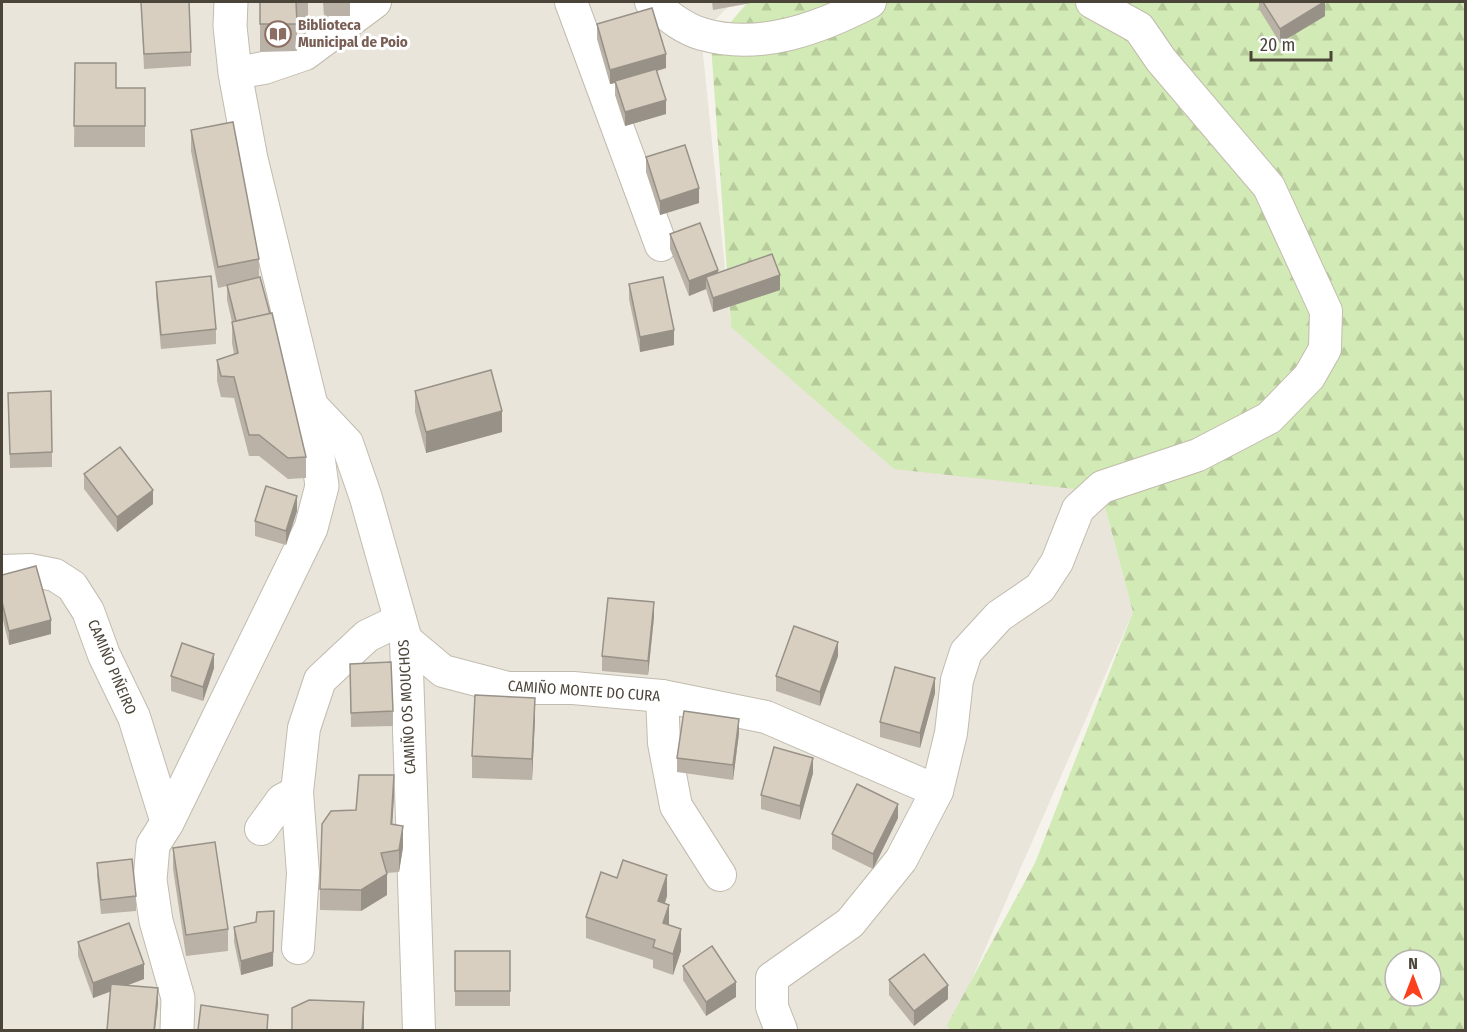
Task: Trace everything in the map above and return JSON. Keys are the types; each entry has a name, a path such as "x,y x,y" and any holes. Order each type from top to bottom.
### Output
{"street":[{"path":"177,1030 178,998 156,921 150,880 153,845 167,823 311,528 322,486 311,405 251,159 235,73 230,26 231,2"},
{"path":"235,73 264,68 305,54 375,2"},
{"path":"571,2 661,245"},
{"path":"651,2 673,20 701,34 749,40 791,35 845,15 870,2"},
{"path":"781,1030 772,1007 772,978 849,923 901,860 937,791 951,733 957,680 966,652 999,616 1040,588 1056,562 1078,509 1102,487 1198,455 1269,418 1309,378 1325,349 1326,310 1269,187 1161,60 1139,28 1092,2"},
{"name":"CAMIÑO OS MOUCHOS","path":"311,405 347,443 403,630 419,1030"},
{"name":"CAMIÑO PIÑEIRO","path":"2,571 30,570 56,575 72,586 88,611 104,655 134,717 167,823"},
{"path":"298,948 303,873 297,792 304,728 320,680 367,636 403,630"},
{"name":"CAMIÑO MONTE DO CURA","path":"403,630 443,671 508,688 573,688 662,696 766,717 937,791"},
{"path":"662,696 664,743 676,806 720,875"},
{"path":"261,830 282,800 297,792"}],"shaded area":[{"path":"2,2 733,2 701,34 731,327 1101,492 1133,612 971,981 1061,1030 2,1030"}],"green space":[{"path":"748,2 1465,2 1465,1030 950,1030 947,1025 1035,863 1133,612 1101,492 894,469 731,327 711,45"}],"building":[{"path":"141,2 189,2 191,52 144,54"},
{"path":"260,2 296,2 297,24 260,24"},
{"path":"1263,2 1324,2 1280,29"},
{"path":"652,8 666,54 610,70 597,24"},
{"path":"75,63 116,63 116,88 145,88 145,126 74,126"},
{"path":"656,69 666,100 625,112 615,81"},
{"path":"233,122 259,259 218,267 191,130"},
{"path":"685,145 699,188 660,201 646,157"},
{"path":"700,223 718,270 689,281 670,234"},
{"path":"772,254 780,275 713,298 706,277"},
{"path":"211,276 216,329 161,335 156,282"},
{"path":"260,277 270,314 236,321 227,285"},
{"path":"663,277 674,330 640,337 629,284"},
{"path":"272,313 306,457 288,458 259,435 249,435 234,377 221,376 217,360 238,353 232,322"},
{"path":"491,370 502,411 426,432 415,391"},
{"path":"51,391 52,452 10,454 8,393"},
{"path":"120,447 153,490 117,517 84,474"},
{"path":"266,486 297,496 286,531 255,521"},
{"path":"36,566 51,620 9,631 2,602 2,575"},
{"path":"608,598 654,602 648,661 602,656"},
{"path":"794,626 838,642 820,692 776,676"},
{"path":"182,643 214,654 203,687 171,676"},
{"path":"391,662 393,711 351,713 350,664"},
{"path":"895,667 935,678 920,733 880,722"},
{"path":"475,695 535,698 532,759 472,756"},
{"path":"684,711 739,719 733,765 677,758"},
{"path":"774,747 813,758 800,806 761,795"},
{"path":"359,775 394,775 391,824 403,826 399,850 381,853 387,874 361,890 320,889 322,824 331,811 356,810"},
{"path":"857,784 898,804 873,854 832,834"},
{"path":"215,842 228,929 186,935 173,848"},
{"path":"132,859 136,896 101,900 97,863"},
{"path":"623,860 667,875 658,901 669,905 663,923 681,929 673,954 653,947 655,940 586,917 601,872 617,878"},
{"path":"274,911 273,952 241,961 234,927 256,922 257,912"},
{"path":"129,923 144,964 93,983 78,942"},
{"path":"712,946 736,982 706,1002 683,966"},
{"path":"455,951 510,951 510,991 455,991"},
{"path":"924,954 948,985 914,1011 889,980"},
{"path":"111,984 158,988 154,1030 107,1030"},
{"path":"309,1000 364,1002 362,1030 292,1030 292,1008"},
{"path":"201,1005 268,1015 267,1030 198,1030"}],"place":[{"name":"Biblioteca Municipal de Poio","path":"278,34"}]}
